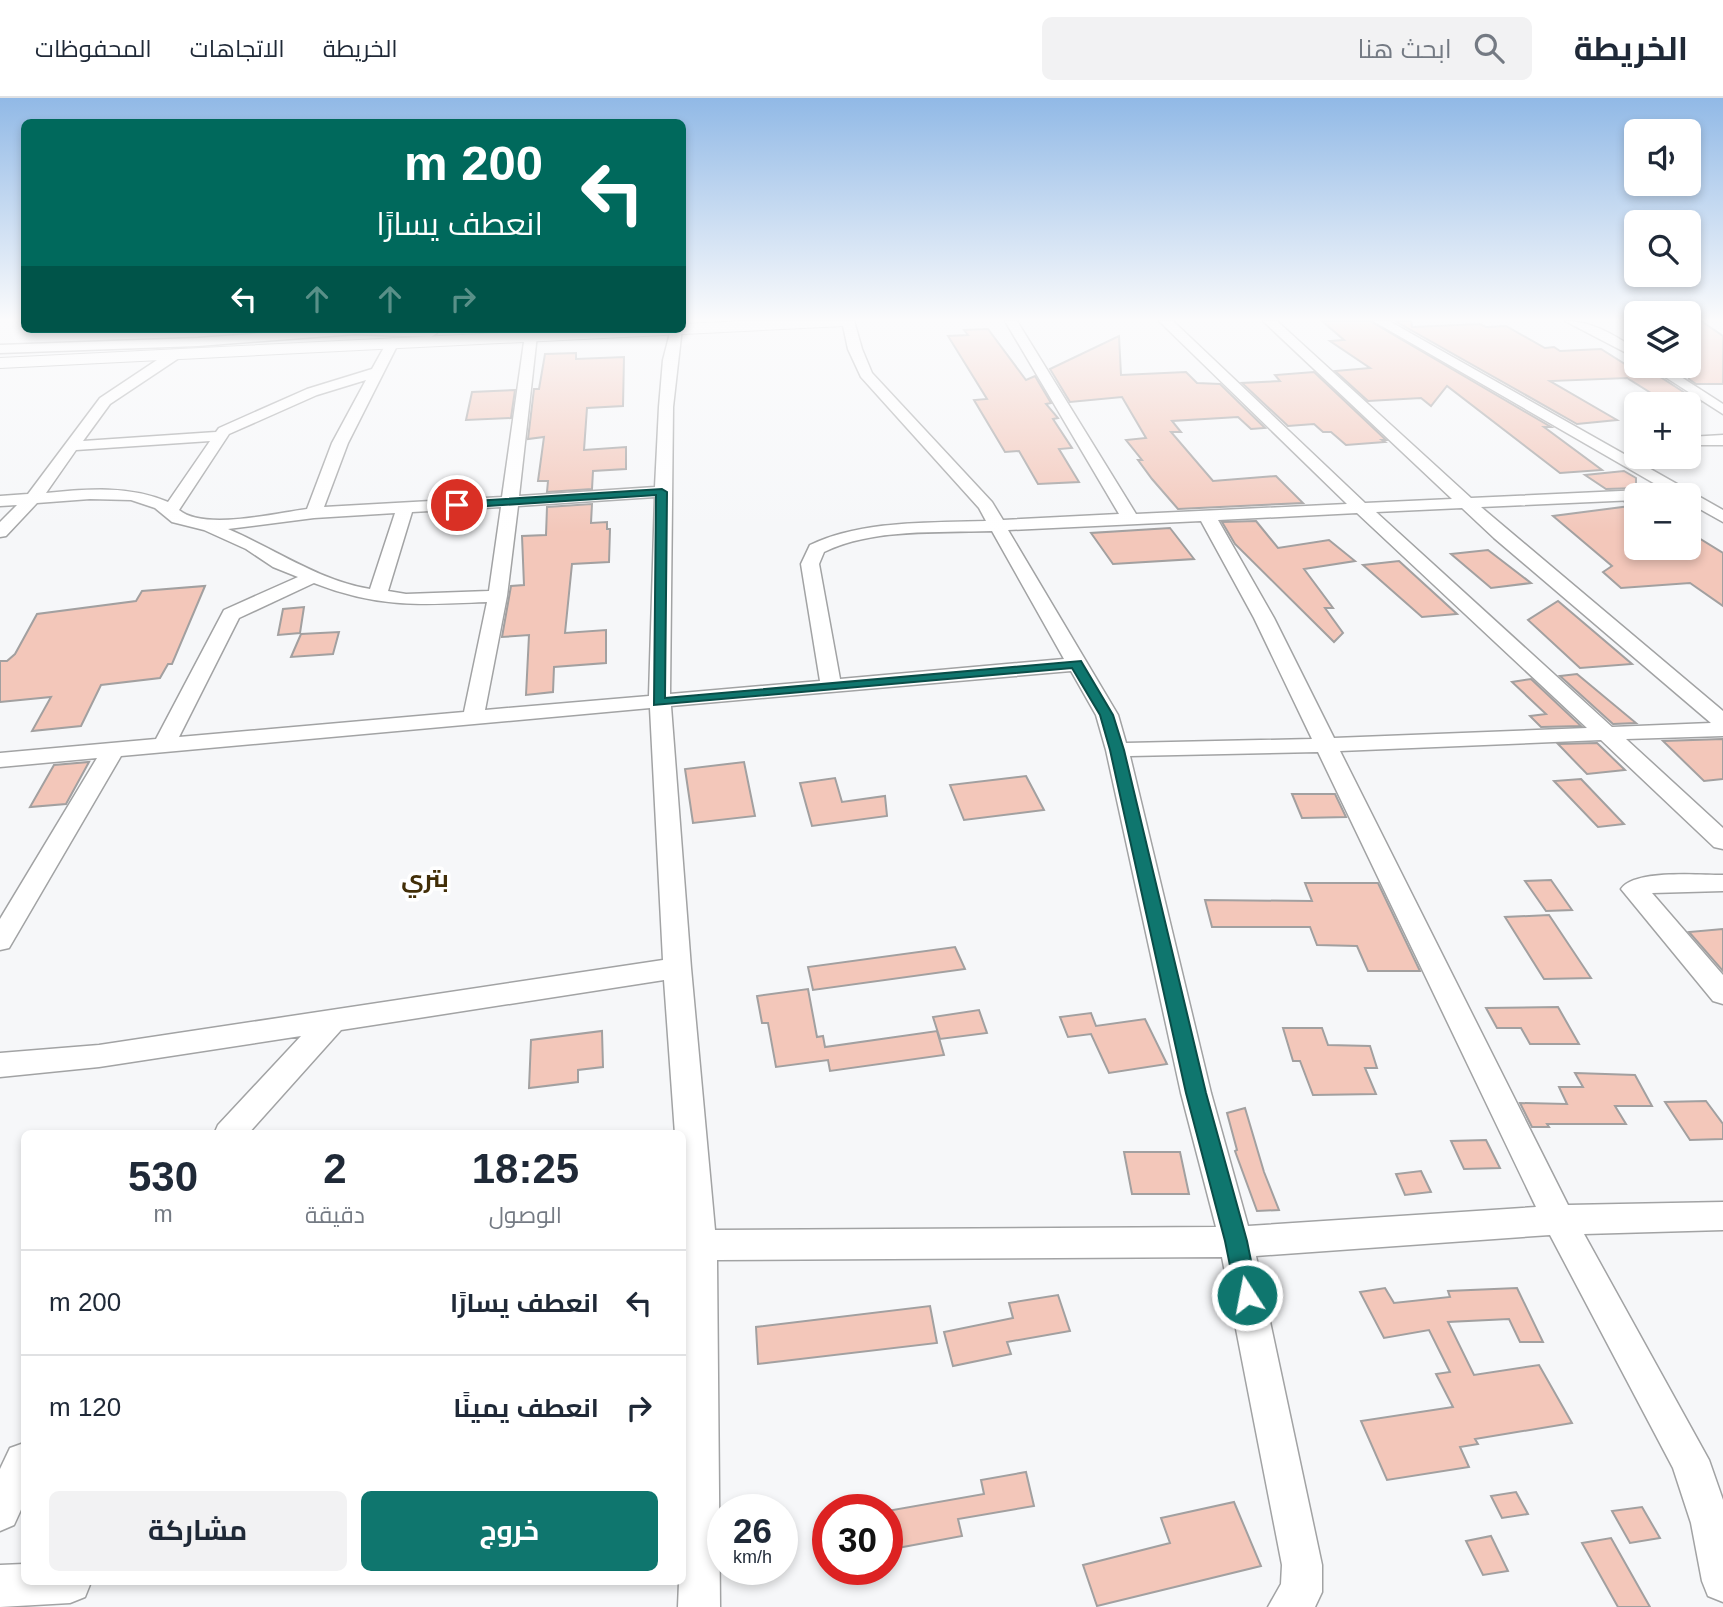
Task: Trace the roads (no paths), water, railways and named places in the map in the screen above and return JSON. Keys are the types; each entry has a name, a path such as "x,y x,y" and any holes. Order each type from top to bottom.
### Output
{"street":[{"path":"0,532 34,497 110,397 118,391"},
{"path":"74,446 218,436 314,391"},
{"path":"313,513 340,443 369,391"},
{"path":"473,718 498,596 523,391"},
{"path":"668,391 662,492 659,702 700,1245 691,1280 701,1387 699,1607"},
{"path":"881,391 973,491 998,525 1107,715 1196,1093 1236,1241 1302,1565 1301,1592 1289,1607"},
{"path":"1053,391 1130,518"},
{"path":"1239,391 1359,506 1723,841"},
{"path":"1346,391 1500,534 1723,722"},
{"path":"1505,391 1665,483"},
{"path":"1694,391 1723,410"},
{"path":"170,511 218,436"},
{"path":"1701,441 1723,440"},
{"path":"1600,445 1624,444"},
{"path":"207,526 313,513 662,492"},
{"path":"0,501 34,497 132,495 161,504 177,518 207,526 252,545 276,562 338,587 377,596 420,600 498,596"},
{"path":"831,685 810,564 816,549 837,539 873,533 998,525 1359,506 1624,497"},
{"path":"1701,504 1723,517"},
{"path":"377,596 405,507"},
{"path":"1206,514 1264,618 1559,1220 1690,1460 1711,1523 1723,1577"},
{"path":"164,745 231,614 313,577"},
{"path":"0,760 1076,664"},
{"path":"1117,750 1326,746 1723,729"},
{"path":"0,941 114,749"},
{"path":"1723,883 1640,885 1634,889 1723,994"},
{"path":"0,1065 99,1056 677,968"},
{"path":"233,1130 333,1020"},
{"path":"700,1245 1236,1241 1559,1220 1723,1216"},
{"path":"0,1511 21,1468"},
{"path":"0,1586 21,1585"}],"district":[{"name":"بتري","path":"425,878"}]}
